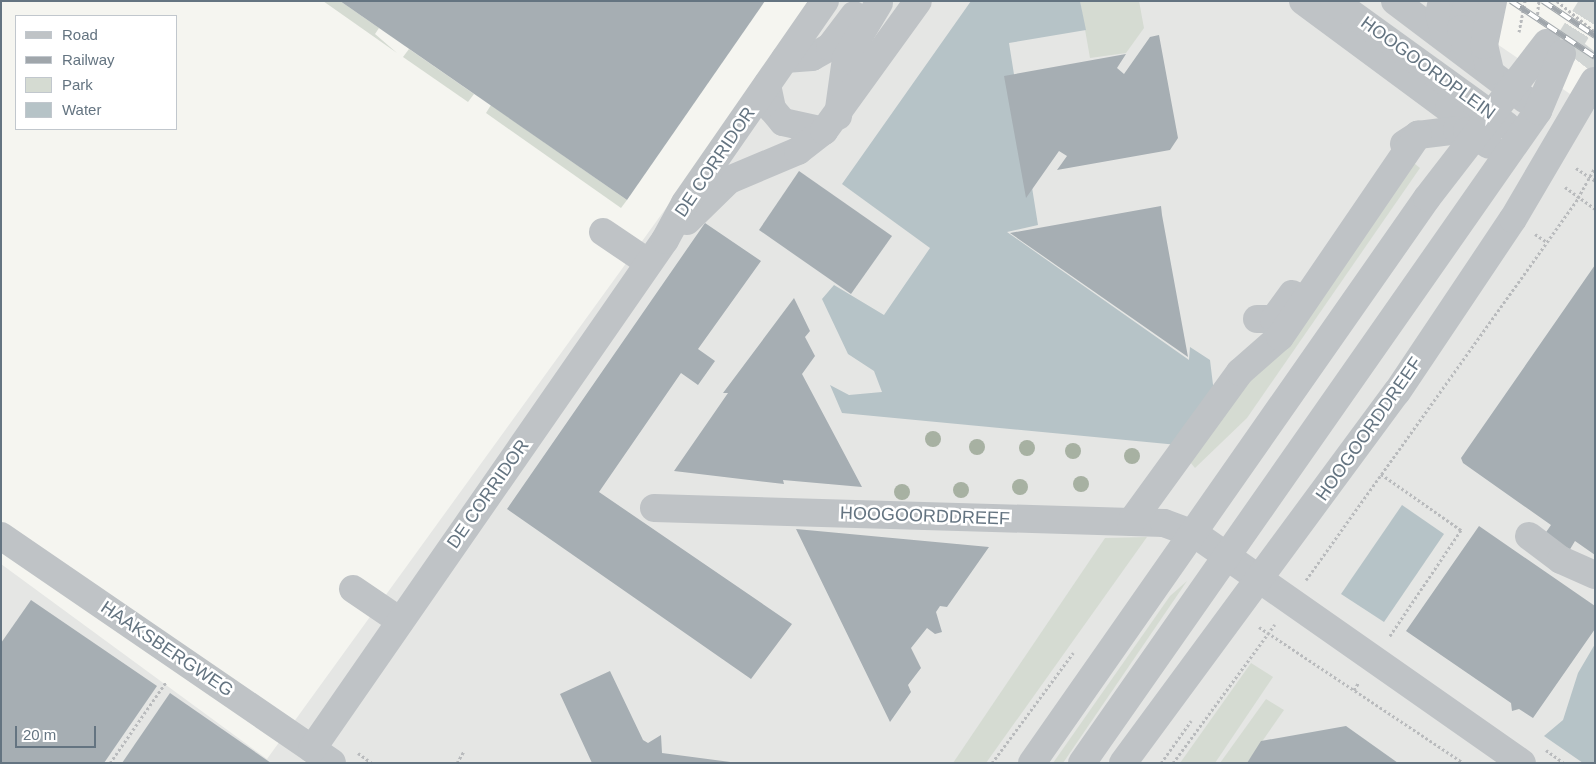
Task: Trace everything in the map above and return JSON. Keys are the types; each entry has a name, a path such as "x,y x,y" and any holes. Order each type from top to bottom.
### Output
{"street":[{"name":"DE CORRIDOR","path":"322,756 400,621 666,240 685,203 825,1"},
{"name":"DE CORRIDOR","path":"666,240 729,180 798,151 831,124 918,1"},
{"path":"1303,1 1449,109 1471,133 1505,158 1526,198"},
{"name":"HOOGOORDPLEIN","path":"1334,1 1521,136"},
{"name":"HOOGOORDPLEIN","path":"1395,1 1431,21 1480,64 1513,88 1538,111"},
{"name":"HOOGOORDPLEIN","path":"1431,21 1439,14 1442,1"},
{"name":"HOOGOORDPLEIN","path":"1468,1 1461,29 1480,64"},
{"name":"HOOGOORDPLEIN","path":"1480,64 1493,1"},
{"path":"785,59 812,57 830,47 871,2"},
{"path":"831,124 846,58 871,2"},
{"path":"1032,763 1195,534 1471,133 1492,115 1513,88 1572,61"},
{"path":"1082,763 1572,61"},
{"name":"HOOGOORDDREEF","path":"1123,763 1397,392 1526,198 1572,61"},
{"name":"DE CORRIDOR","path":"767,85 772,109 783,122 831,124"},
{"path":"1258,319 1266,322 1277,315 1391,154 1418,135 1471,133"},
{"path":"1131,522 1240,372 1280,337 1418,135"},
{"path":"603,232 649,263"},
{"path":"1236,345 1240,372"},
{"name":"HOOGOORDDREEF","path":"654,508 1164,523 1195,534"},
{"path":"1195,534 1225,559 1260,579 1522,763"},
{"name":"HAAKSBERGWEG","path":"1,536 322,756"},
{"path":"1529,536 1561,560 1595,574"},
{"path":"353,589 400,621"}],"path":[{"path":"1557,1 1595,32"},
{"path":"1173,763 1291,601 1578,198 1595,167"},
{"path":"1576,168 1595,181"},
{"path":"1565,187 1595,209"},
{"path":"1354,690 1461,530 1381,474"},
{"path":"1259,627 1464,763"},
{"path":"110,763 182,659"},
{"path":"457,763 464,751"}],"shaded area":[{"path":"816,1 1434,1 1595,111 1595,763 1,763 1,564 267,759"}],"green space":[{"path":"323,1 340,1 379,28 375,34 397,53"},
{"path":"1080,1 1139,1 1144,28 1126,53 1090,58"},
{"path":"409,49 474,94 468,102 403,57"},
{"path":"491,105 627,200 621,208 486,113"},
{"path":"1410,160 1420,168 1247,418 1195,468 1190,462"},
{"path":"1147,537 986,763 953,763 1105,538"},
{"path":"1187,581 1063,763 1053,763 1170,596"},
{"path":"1251,663 1273,677 1215,763 1180,763"},
{"path":"1266,699 1284,710 1247,763 1220,763"}],"water":[{"path":"971,1 1080,1 1086,30 1009,43 1038,225 1007,232 1189,360 1190,347 1210,360 1214,393 1178,445 842,413 830,385 849,395 882,392 874,371 848,354 822,299 834,285 884,315 930,248 842,184"},
{"path":"1402,505 1444,534 1384,622 1341,594"},
{"path":"1595,644 1595,763 1583,763 1544,736 1563,720 1578,673"}],"building":[{"path":"340,1 765,1 627,200"},
{"path":"1159,35 1178,138 1170,150 1057,170 1067,156 1059,151 1026,198 1004,76 1126,54 1117,68 1124,74 1150,37"},
{"path":"799,171 892,236 851,294 759,230"},
{"path":"1161,206 1188,357 1010,233"},
{"path":"705,223 761,261 698,349 715,361 698,385 681,373 599,492 792,624 751,679 507,509"},
{"path":"1595,265 1595,555 1575,541 1569,551 1542,538 1551,525 1463,463 1461,458"},
{"path":"794,298 810,331 805,337 815,356 802,374 862,487 783,480 784,484 674,471 728,393 723,393"},
{"path":"1479,526 1595,606 1595,629 1533,718 1519,709 1512,711 1511,703 1406,631"},
{"path":"796,529 989,547 947,607 940,606 936,612 942,632 935,634 927,628 911,648 921,668 908,685 911,692 890,722"},
{"path":"31,600 157,686 104,763 1,763 1,643"},
{"path":"610,671 643,740 648,743 661,735 662,753 738,763 592,763 560,694"},
{"path":"170,693 271,763 122,763"},
{"path":"1346,726 1398,763 1247,763 1261,741"}],"tunnel":[{"path":"1562,54 1595,1"},
{"path":"1584,66 1595,52"}],"railway":[{"path":"1511,1 1595,57"},
{"path":"1543,1 1595,36"}]}
